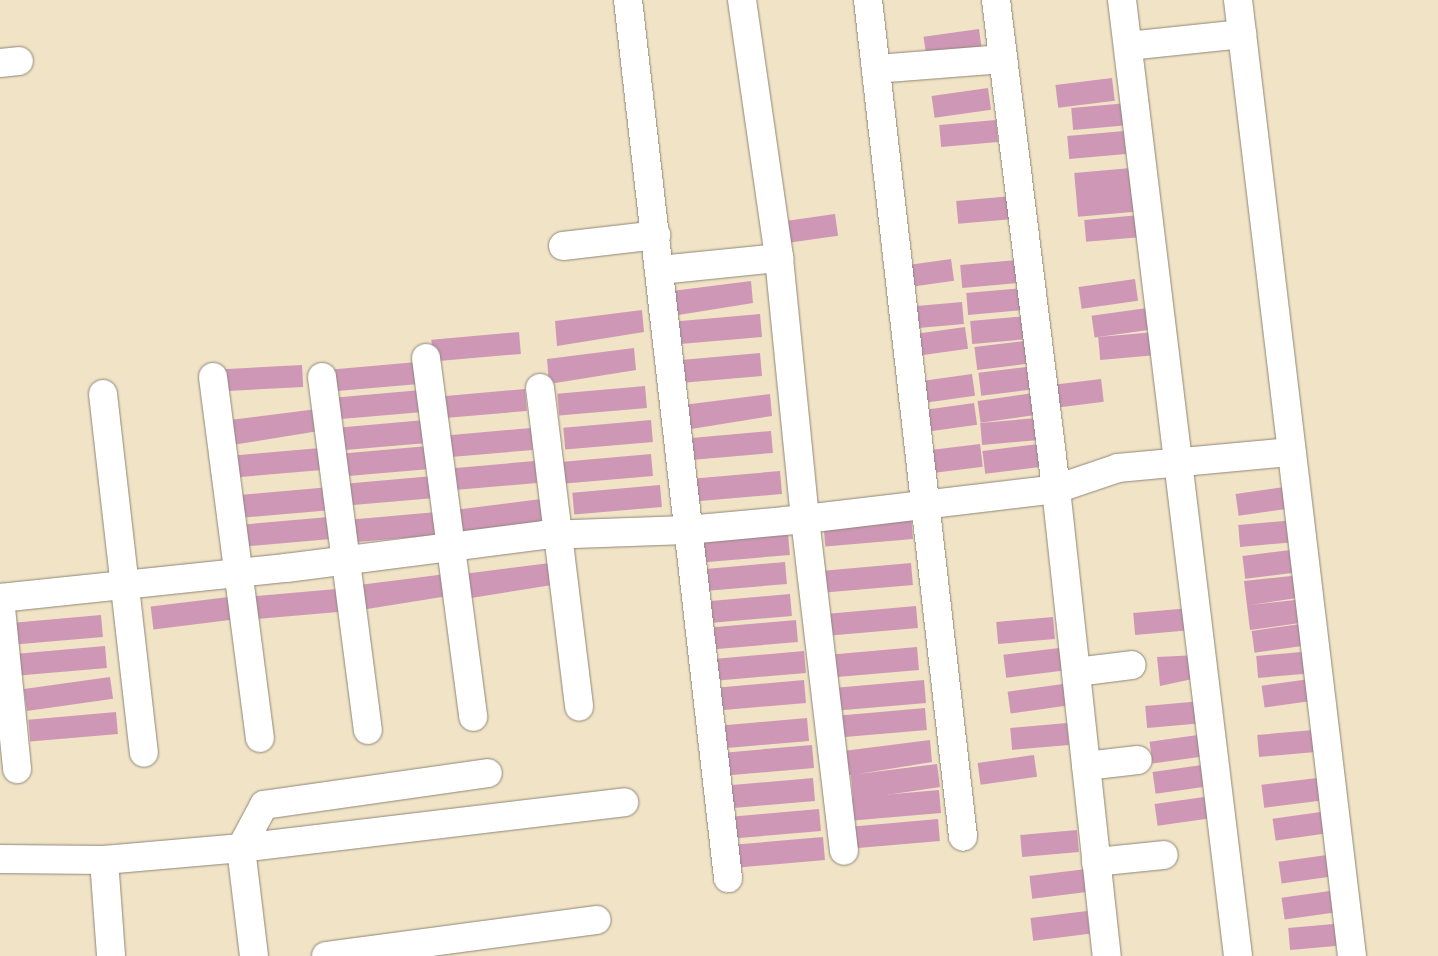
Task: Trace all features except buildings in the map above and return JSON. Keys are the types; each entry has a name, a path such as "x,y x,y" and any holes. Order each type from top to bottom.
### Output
{"street":[{"path":"628,0 728,878"},
{"path":"742,0 779,258 805,519 844,851"},
{"path":"868,0 963,837"},
{"path":"996,0 1056,489 1106,956"},
{"path":"1122,0 1180,462 1238,956"},
{"path":"1238,0 1352,956"},
{"path":"1128,46 1242,34"},
{"path":"876,70 1002,59"},
{"path":"563,246 656,235"},
{"path":"660,270 779,258"},
{"path":"426,358 472,717"},
{"path":"213,376 260,738"},
{"path":"322,377 368,730"},
{"path":"540,388 579,707"},
{"path":"103,394 144,753"},
{"path":"17,769 0,598 240,573 557,534 687,530 925,506 1056,489 1118,468 1291,452"},
{"path":"1076,672 1132,664"},
{"path":"1086,766 1138,760"},
{"path":"254,956 241,848 264,805 488,773"},
{"path":"0,859 104,860 241,848 624,802"},
{"path":"1096,862 1164,855"},
{"path":"104,860 111,956"},
{"path":"326,956 597,920"}]}
